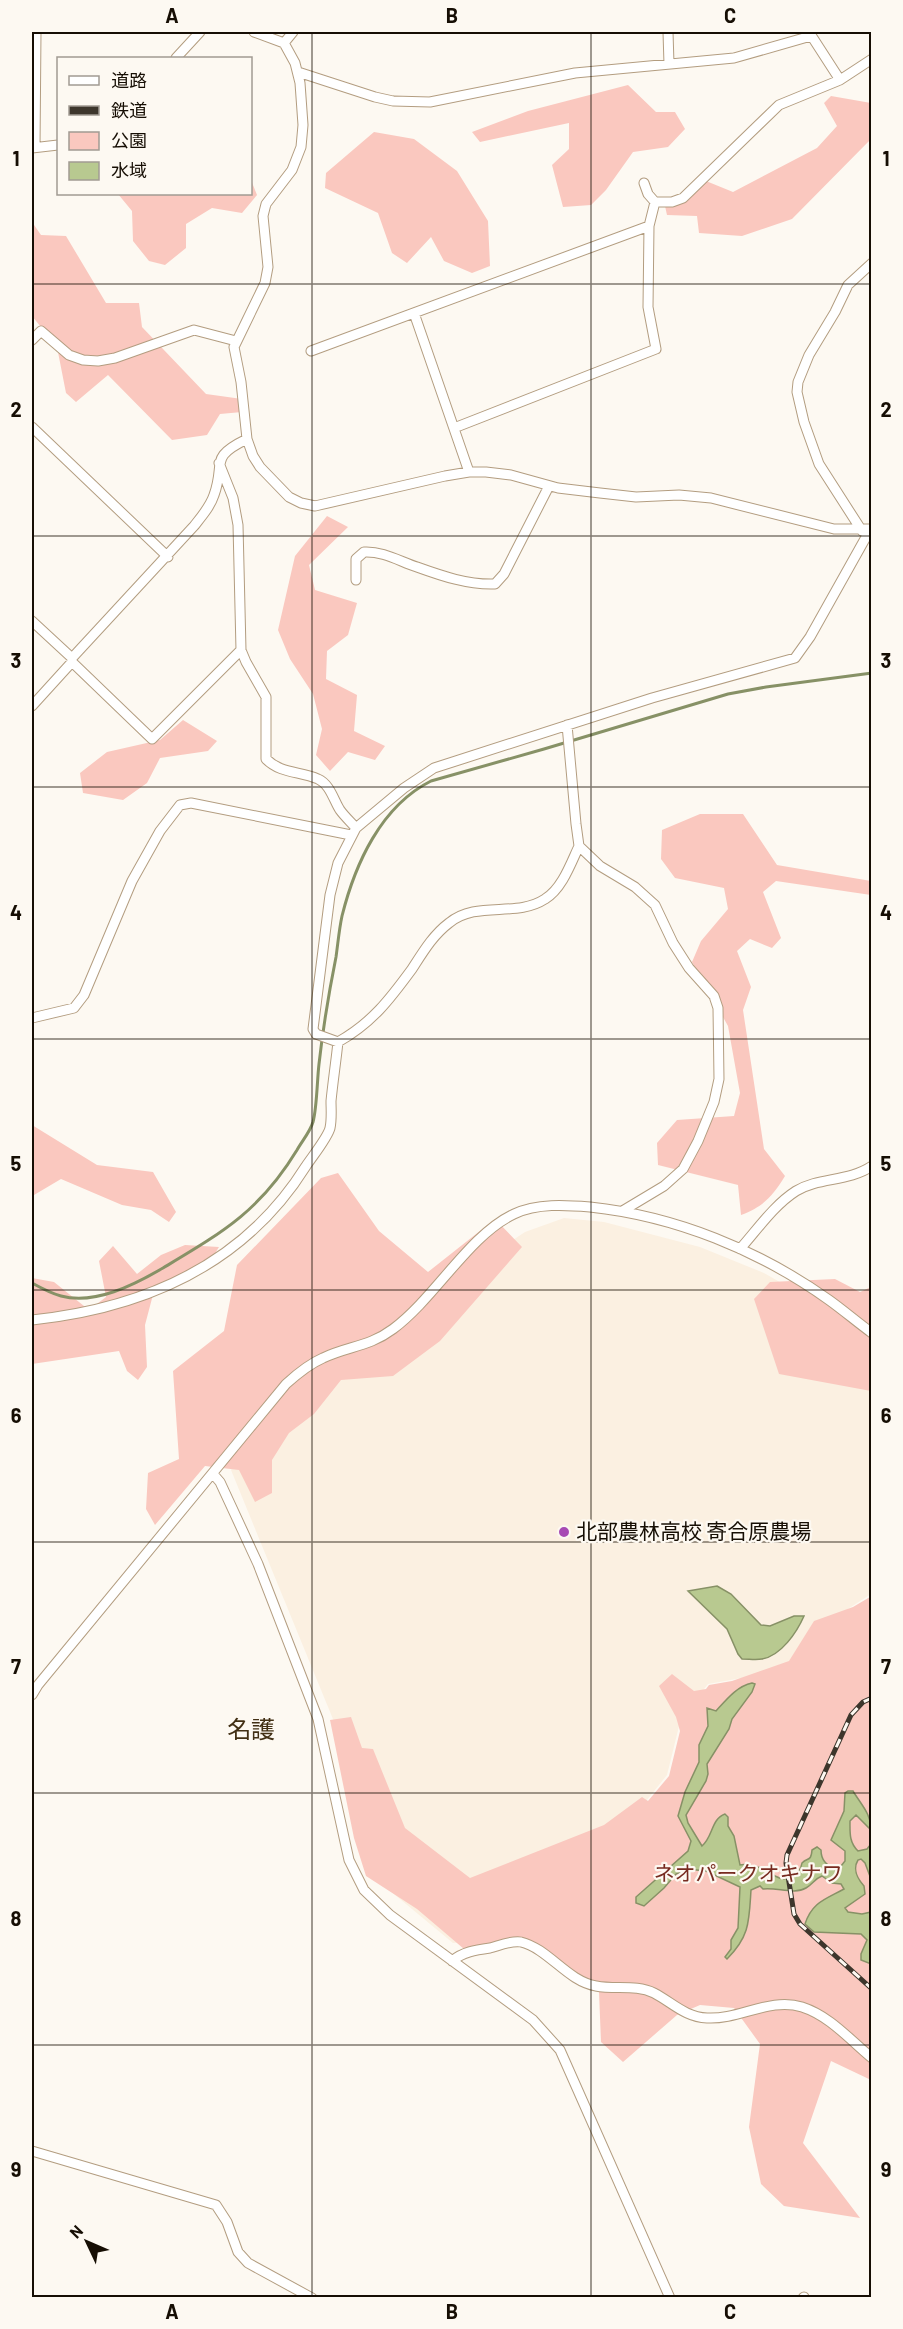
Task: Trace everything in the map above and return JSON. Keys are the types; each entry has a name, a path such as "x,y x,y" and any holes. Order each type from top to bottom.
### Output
{"street":[{"path":"36,32 33,148 57,145"},
{"path":"177,57 200,32"},
{"path":"254,32 284,43 298,72 303,125 301,147 292,170 266,204 263,216 268,267 265,283 234,347 241,382 247,439 260,467 289,497 315,506 470,472 511,475 549,486 636,497 680,495 711,498 834,529 868,530"},
{"path":"284,43 293,32"},
{"path":"668,32 669,64"},
{"path":"298,72 384,99 430,102 575,73 734,58 810,34 840,80"},
{"path":"644,183 648,194 655,202 672,202 683,198 779,105 840,80 872,60"},
{"path":"454,428 656,349 648,307 649,226 655,202"},
{"path":"311,351 649,226"},
{"path":"868,530 819,464 804,422 797,392 798,382 808,355 835,312 848,285 872,263"},
{"path":"414,313 470,472"},
{"path":"32,340 40,331 69,355 82,360 98,361 115,358 194,330 236,341"},
{"path":"32,427 168,557"},
{"path":"32,706 168,557 208,508 216,487 222,454 247,439"},
{"path":"219,463 233,498 238,525 241,650 266,697 266,759 272,765 288,772 320,780 327,786 354,832"},
{"path":"356,580 356,559 364,552 377,551 418,567 474,584 495,584 504,574 549,486"},
{"path":"338,1042 316,1034 313,1029 330,895 338,863 354,832 404,788 434,768 652,698 795,658 810,637 868,530"},
{"path":"32,621 152,739 241,650"},
{"path":"338,1042 377,1015 428,945 448,923 462,914 521,908 545,899 560,882 579,846 567,725"},
{"path":"32,1018 74,1008 84,995 132,881 160,831 180,805 191,803 354,832"},
{"path":"579,846 600,866 635,887 655,905 673,943 689,968 714,996 718,1008 719,1078 714,1102 698,1141 683,1169 664,1186 624,1210"},
{"path":"32,1320 133,1299 190,1276 239,1244 289,1194 330,1130 338,1042"},
{"path":"740,1249 777,1206 796,1191 808,1186 847,1178 872,1166"},
{"path":"32,1695 45,1676 286,1384 322,1358 368,1344 395,1328 416,1309 469,1251 497,1225 513,1214 534,1208 572,1205 624,1210 662,1220 740,1249 808,1287 872,1333"},
{"path":"213,1474 220,1482 258,1564 307,1688 318,1719 344,1840 357,1878 375,1903 533,2020 560,2050 670,2298"},
{"path":"452,1961 460,1954 519,1942 532,1947 581,1981 594,1986 637,1988 654,1993 676,2009 691,2015 708,2018 769,2006 802,2007 828,2019 872,2058"},
{"path":"32,2151 216,2205 226,2222 237,2252 248,2263 312,2298"}],"shaded area":[{"name":"北部農林高校 寄合原農場","path":"564,1218 604,1222 700,1247 764,1273 818,1304 871,1350 871,1594 837,1616 813,1654 776,1672 708,1684 681,1718 667,1775 586,1876 507,1939 453,1943 383,1885 344,1746 231,1470 242,1445 486,1258 525,1232"}],"green space":[{"path":"628,85 656,112 675,112 685,129 668,147 633,152 606,190 591,205 563,207 552,165 569,149 569,123 480,142 472,132 528,111"},
{"path":"831,96 871,103 871,139 792,219 742,236 699,233 697,216 667,215 665,206 706,181 733,192 817,148 837,126 824,103"},
{"path":"374,132 414,139 457,171 488,221 490,266 472,273 444,261 431,237 407,263 392,253 378,213 325,188 326,173"},
{"path":"252,182 257,195 242,213 212,208 186,224 186,248 165,265 149,261 133,241 132,211 119,195 252,195"},
{"path":"32,222 41,235 66,236 106,303 139,303 142,327 206,394 242,399 242,412 220,414 207,435 172,440 108,375 76,402 66,393 57,347 32,316"},
{"path":"327,516 348,527 309,565 315,590 357,603 348,635 327,651 326,679 357,695 354,731 385,746 375,760 348,752 330,771 316,755 322,729 313,694 290,659 278,630 295,556"},
{"path":"183,720 217,741 208,751 160,758 147,783 123,800 83,793 80,773 107,752 160,740"},
{"path":"700,814 743,814 777,865 871,881 871,895 776,881 763,892 781,938 772,948 750,939 737,951 751,987 743,1010 764,1149 785,1176 767,1200 741,1215 738,1185 658,1165 657,1143 677,1120 734,1116 740,1093 728,1026 692,962 701,941 728,909 724,888 675,878 661,859 662,830"},
{"path":"32,1125 97,1165 153,1172 176,1212 169,1222 151,1210 122,1205 61,1179 34,1195 32,1201"},
{"path":"338,1173 379,1231 428,1272 495,1219 522,1247 440,1341 393,1376 341,1380 314,1414 289,1433 272,1460 272,1493 255,1502 239,1470 205,1466 155,1525 146,1509 148,1473 179,1459 173,1371 224,1331 237,1265 321,1178"},
{"path":"185,1245 219,1247 209,1263 155,1287 145,1325 147,1367 138,1380 127,1371 119,1351 32,1364 32,1278 54,1282 89,1310 106,1297 99,1261 113,1246 137,1274 161,1255"},
{"path":"835,1279 860,1292 871,1287 871,1391 779,1374 754,1299 770,1282"},
{"name":"ネオパークオキナワ","path":"871,1590 871,2080 831,2061 803,2143 860,2218 784,2206 761,2184 749,2127 760,2044 734,2008 700,2005 677,2015 623,2062 601,2042 599,1992 524,1938 464,1949 417,1909 366,1876 354,1838 330,1720 351,1717 362,1748 373,1749 405,1828 470,1878 604,1825 642,1797 648,1801 669,1776 680,1731 676,1717 659,1686 672,1674 694,1691 706,1689 709,1685 732,1681 789,1661 814,1621 853,1607 870,1597"}],"water":[{"path":"717,1586 731,1594 761,1625 770,1626 794,1616 804,1616 793,1636 776,1653 762,1659 742,1659 727,1629 688,1591"},
{"path":"752,1683 755,1684 752,1692 732,1719 729,1729 707,1764 706,1781 686,1815 688,1823 702,1846 714,1824 720,1816 725,1814 734,1836 740,1865 748,1864 762,1868 780,1878 792,1877 796,1874 802,1863 810,1858 812,1850 817,1847 821,1850 822,1858 826,1863 837,1871 845,1861 845,1851 831,1840 844,1811 845,1793 853,1791 868,1814 871,1830 856,1815 850,1821 851,1837 858,1851 867,1849 871,1844 871,1879 865,1863 861,1859 858,1860 856,1871 864,1886 865,1894 845,1908 848,1912 862,1914 871,1912 871,1964 861,1960 867,1940 861,1934 814,1932 805,1924 816,1906 844,1889 841,1884 832,1883 822,1876 801,1890 763,1889 760,1886 751,1890 747,1928 735,1951 727,1959 725,1957 731,1949 731,1940 738,1928 740,1887 706,1871 687,1869 676,1874 644,1906 636,1903 636,1897 688,1851 691,1841 678,1816 685,1792 699,1762 699,1745 708,1726 707,1708 716,1711 737,1690"}],"waterway":[{"path":"32,1283 61,1296 74,1298 101,1296 127,1287 163,1268 222,1231 254,1205 283,1171 313,1122 324,1024 341,921 354,876 384,821 413,792 431,781 728,694 872,673"}],"railway":[{"path":"872,1698 863,1702 851,1715 787,1855 786,1863 794,1914 800,1924 872,1989"}],"place":[{"name":"北部農林高校 寄合原農場","path":"564,1532"}],"district":[{"name":"名護","path":"251,1730"}]}
